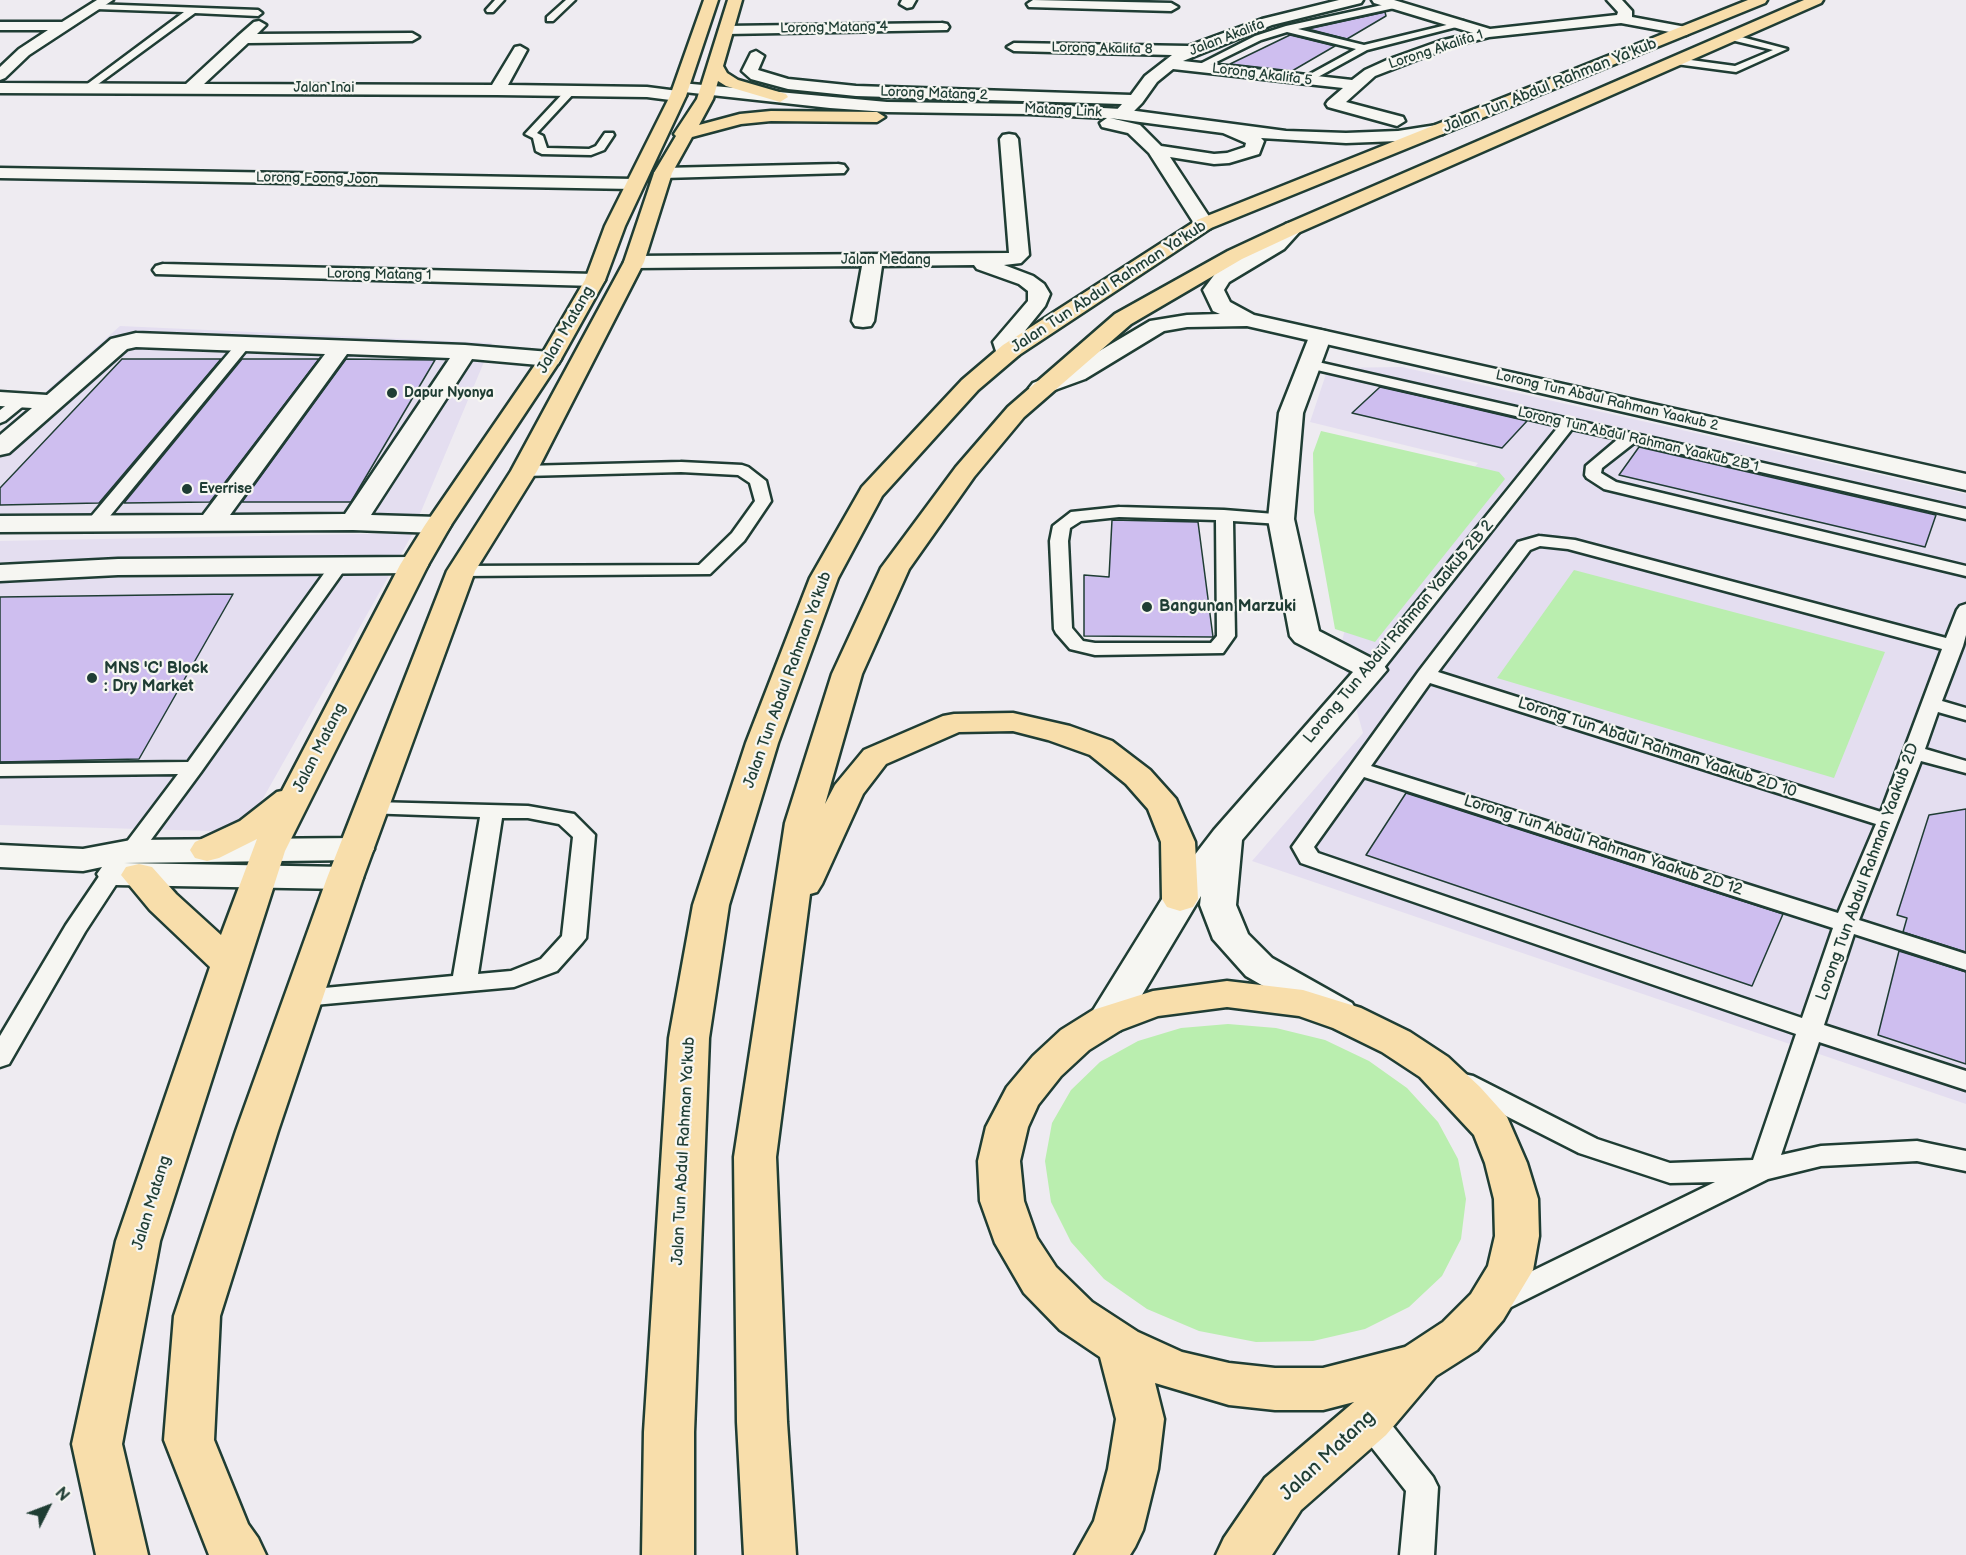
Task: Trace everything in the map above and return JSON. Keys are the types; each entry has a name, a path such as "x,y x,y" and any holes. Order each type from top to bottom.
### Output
{"main road":[{"name":"Jalan Matang","path":"122,1555 97,1444 138,1241 263,864 414,565 438,525 550,359 595,280 615,226 680,92 711,0"},
{"name":"Jalan Matang","path":"240,1555 228,1539 189,1440 197,1316 303,998 351,863 461,572 525,471 634,262 663,173 707,94 735,0"},
{"name":"Jalan Tun Abdul Rahman Ya'kub","path":"668,1555 669,1432 689,1038 711,905 758,754 824,578 871,493 970,385 1011,350 1204,224 1760,0"},
{"name":"Jalan Tun Abdul Rahman Ya'kub","path":"770,1555 762,1422 755,1157 802,824 847,674 895,568 965,472 1016,412 1123,318 1227,260 1293,228 1816,0"},
{"path":"716,67 720,76 732,83 780,97"},
{"path":"683,134 740,120 771,116 877,117"},
{"path":"789,916 847,792 875,757 916,737 954,723 1013,722 1059,733 1101,748 1138,777 1164,806 1178,842 1180,899"},
{"path":"207,850 252,828 299,791"},
{"path":"116,865 163,902 230,964"},
{"path":"1227,994 1303,1003 1347,1018 1396,1042 1434,1067 1466,1098 1492,1128 1506,1163 1516,1199 1517,1236 1510,1270 1487,1307 1460,1336 1420,1362 1374,1377 1323,1389 1275,1389 1229,1384 1174,1370 1121,1346 1076,1316 1040,1280 1017,1243 1002,1201 999,1161 1007,1127 1021,1098 1047,1066 1075,1040 1107,1020 1153,1004 1227,994"},
{"path":"1101,1555 1117,1530 1133,1469 1140,1419 1121,1346"},
{"name":"Jalan Matang","path":"1242,1555 1283,1494 1369,1420 1420,1362"}],"street":[{"name":"Jalan Akalifa","path":"1121,114 1136,100 1151,79 1190,51 1267,22 1353,0"},
{"path":"1379,0 1489,33"},
{"path":"1614,0 1626,16 1621,19"},
{"path":"0,78 24,52 101,3"},
{"path":"1034,4 1171,4 1174,24"},
{"path":"192,87 243,39 260,17"},
{"name":"Lorong Akalifa 1","path":"1397,121 1333,110 1354,85 1370,73 1445,44 1489,33 1621,19 1686,31"},
{"path":"0,26 65,26"},
{"name":"Lorong Matang 4","path":"726,30 942,27"},
{"path":"1202,33 1223,37"},
{"path":"243,39 412,37"},
{"name":"Lorong Akalifa 8","path":"1014,46 1190,51"},
{"path":"497,90 520,50"},
{"name":"Lorong Matang 2","path":"756,56 750,71 757,76 788,84 856,91 1136,100"},
{"name":"Lorong Akalifa 5","path":"1171,64 1354,85"},
{"name":"Jalan Inai","path":"0,78 90,87 707,94"},
{"name":"Matang Link","path":"707,94 780,97 887,107 1029,108 1121,114 1286,136 1346,138 1398,136 1443,129"},
{"name":"Matang Link","path":"707,94 877,117 1086,120 1134,129 1156,150 1204,224"},
{"path":"1156,150 1214,159 1229,158 1253,150 1255,141 1217,128"},
{"name":"Jalan Medang","path":"634,262 1006,261 1019,255 1009,139"},
{"path":"663,173 838,169"},
{"name":"Lorong Foong Joon","path":"0,173 634,184"},
{"path":"1247,320 1221,306 1213,290 1222,278 1277,245 1293,228"},
{"path":"863,321 873,260"},
{"path":"943,260 993,268 1026,280 1037,288 1040,294 1038,302 1004,342 1004,346 1011,350"},
{"name":"Lorong Matang 1","path":"163,270 595,280"},
{"path":"1041,388 1077,374 1158,326 1187,321 1247,320"},
{"name":"Lorong Tun Abdul Rahman Yaakub 2","path":"1247,320 1966,482"},
{"path":"1320,336 1291,413 1281,519 1305,636 1372,670"},
{"path":"0,448 119,344 135,340 465,351 550,359"},
{"path":"211,522 342,346"},
{"path":"353,522 465,351"},
{"path":"11,399 53,402"},
{"path":"0,524 353,522 438,525"},
{"path":"0,573 118,567 414,565"},
{"name":"Lorong Tun Abdul Rahman Yaakub 2B 2","path":"1107,1020 1180,899 1226,837 1372,670"},
{"path":"1226,837 1218,905 1232,939 1259,967 1347,1018"},
{"path":"116,865 207,850 263,864"},
{"path":"0,856 116,865 351,863"}],"lane":[{"path":"489,10 500,0"},
{"path":"550,19 571,0"},
{"path":"101,3 260,17"},
{"path":"1199,67 1258,38 1286,29 1396,5"},
{"path":"90,87 193,10"},
{"path":"1307,80 1364,48 1463,24"},
{"path":"1286,29 1364,48"},
{"path":"1676,61 1736,69 1782,49 1731,37"},
{"path":"571,91 530,134 538,136 542,151 591,152 600,148 609,135"},
{"path":"95,523 243,345"},
{"name":"Lorong Tun Abdul Rahman Yaakub 2B 1","path":"1309,364 1966,514"},
{"path":"0,418 11,399"},
{"name":"Lorong Tun Abdul Rahman Yaakub 2B 2","path":"1372,670 1568,424"},
{"path":"1630,438 1594,466 1593,475 1610,486 1966,571"},
{"path":"461,572 704,570 738,537 763,501 758,481 742,470 681,467 525,471"},
{"path":"1224,515 1226,636 1216,649 1095,650 1077,645 1064,629 1059,542 1062,526 1077,516 1119,512 1224,515 1281,519"},
{"path":"1954,646 1569,544 1539,541 1524,546 1426,675 1303,847 1309,858 1966,1081"},
{"path":"0,1058 74,930 116,865 194,768 339,565"},
{"name":"Lorong Tun Abdul Rahman Yaakub 2D","path":"1764,1170 1846,923 1888,821 1966,610"},
{"name":"Lorong Tun Abdul Rahman Yaakub 2D 10","path":"1426,675 1888,821"},
{"path":"1930,704 1966,714"},
{"path":"1913,752 1966,767"},
{"path":"0,770 194,768"},
{"name":"Lorong Tun Abdul Rahman Yaakub 2D 12","path":"1359,769 1966,962"},
{"path":"303,998 514,979 549,965 574,938 584,835 566,819 528,812 373,808"},
{"path":"464,983 492,811"},
{"path":"1434,1067 1588,1146 1670,1173 1764,1170 1821,1156 1917,1151 1966,1161"},
{"path":"1487,1307 1764,1170"},
{"path":"1369,1420 1422,1487 1417,1555"}],"shaded area":[{"path":"120,326 492,343 417,521 0,521 0,432"},
{"path":"1402,367 1966,494 1966,1104 1252,861 1363,733 1340,651 1346,624 1478,463 1310,422 1328,368"},
{"path":"413,533 244,832 0,825 0,541"}],"green space":[{"path":"1321,431 1499,472 1505,479 1375,642 1335,629 1314,512 1313,453"},
{"path":"1574,570 1885,652 1834,778 1497,678"},
{"path":"1228,1024 1276,1028 1325,1040 1369,1061 1407,1088 1438,1122 1458,1159 1466,1199 1461,1239 1442,1276 1409,1307 1365,1329 1313,1341 1256,1342 1199,1331 1147,1309 1104,1279 1071,1242 1051,1202 1045,1161 1052,1123 1071,1090 1100,1062 1138,1041 1181,1028"}],"building":[{"path":"1385,12 1386,16 1347,39 1308,29"},
{"path":"1290,35 1335,46 1292,71 1230,64"},
{"path":"122,359 221,359 99,503 0,505 0,488"},
{"path":"242,359 319,359 210,502 124,503"},
{"path":"346,359 435,360 351,502 242,502"},
{"path":"1380,387 1527,421 1502,448 1352,413"},
{"path":"1639,447 1936,515 1925,547 1619,475"},
{"name":"Bangunan Marzuki","path":"1112,520 1198,522 1213,637 1084,636 1084,575 1109,577"},
{"name":"MNS 'C' Block : Dry Market","path":"233,594 139,759 0,762 0,597"},
{"path":"1406,793 1783,914 1752,986 1366,855"},
{"path":"1966,809 1966,952 1903,932 1907,918 1897,915 1929,815"},
{"path":"1899,951 1966,972 1966,1064 1878,1035"}],"place":[{"name":"Dapur Nyonya","path":"392,393"},
{"name":"Everrise","path":"187,489"},
{"name":"Bangunan Marzuki","path":"1147,607"},
{"name":"MNS 'C' Block : Dry Market","path":"92,678"}]}
